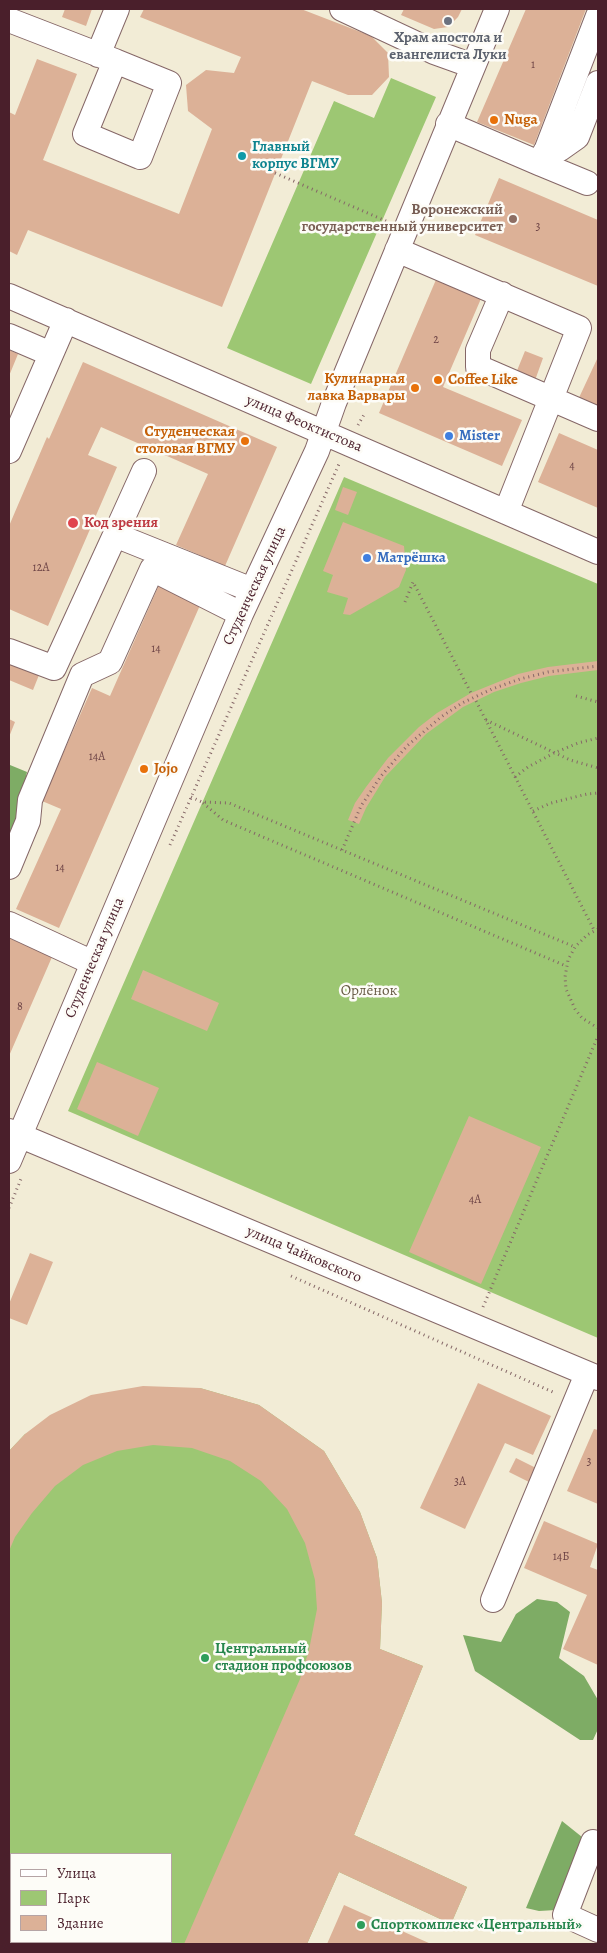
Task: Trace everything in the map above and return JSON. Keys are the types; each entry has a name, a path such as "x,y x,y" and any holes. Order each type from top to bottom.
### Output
{"street":[{"path":"9,20 106,58 117,9"},
{"path":"342,9 434,52 473,66"},
{"name":"Студенческая улица","path":"16,1169 14,1134 93,963 241,614 317,451 448,124 498,9"},
{"path":"543,158 598,16"},
{"path":"543,158 560,149 577,136 598,83"},
{"path":"448,124 543,158 587,183"},
{"path":"401,240 502,294 589,330 550,398 506,512"},
{"path":"502,294 478,350 478,366 598,420"},
{"name":"улица Феоктистова","path":"9,296 598,552"},
{"path":"9,451 66,320"},
{"path":"9,336 51,354"},
{"path":"9,651 54,668 144,472"},
{"path":"115,535 252,590"},
{"path":"9,867 28,821 30,800 82,676 110,662 152,569 241,614"},
{"path":"9,924 93,963"},
{"name":"улица Чайковского","path":"14,1134 593,1376"},
{"path":"493,1600 576,1402 593,1376"},
{"path":"596,1839 565,1915 598,1930"}],"path":[{"path":"275,174 401,240"},
{"path":"168,851 341,462"},
{"path":"405,602 413,582 471,693"},
{"path":"342,850 361,806 381,776 407,746 440,718 462,703 520,679 548,672 598,666"},
{"path":"576,696 598,702"},
{"path":"476,701 596,929 580,940 575,947 566,966 566,989 569,999 582,1018 598,1028"},
{"path":"485,719 570,760 598,768"},
{"path":"515,777 528,767 554,753 578,743 598,738"},
{"path":"533,812 551,803 598,793"},
{"path":"191,797 202,802 222,820 566,966"},
{"path":"202,802 229,803 575,947"},
{"path":"475,1327 598,1036"},
{"path":"9,1208 16,1169"},
{"path":"284,1273 576,1402"}],"green space":[{"path":"391,78 436,97 311,384 227,348 334,101 374,118"},
{"name":"Орлёнок","path":"344,477 598,584 598,1338 68,1111"},
{"path":"10,765 27,772 17,823 9,841"},
{"name":"Центральный стадион профсоюзов","path":"200,1388 259,1405 324,1451 360,1512 377,1558 382,1603 380,1649 423,1666 354,1835 467,1887 451,1924 339,1872 307,1944 9,1944 9,1451 25,1434"},
{"path":"537,1599 557,1602 570,1612 559,1658 584,1676 598,1700 598,1729 593,1740 580,1740 475,1671 463,1635 501,1642 516,1614"},
{"path":"562,1821 582,1837 576,1862 556,1910 539,1911 526,1908"}],"building":[{"path":"65,9 92,9 86,26 62,17"},
{"name":"Главный корпус ВГМУ","path":"144,9 301,9 371,36 388,53 389,77 372,95 348,95 312,81 222,307 28,230 17,255 9,251 9,112 15,115 37,59 77,74 43,160 179,214 212,129 188,111 186,85 206,70 234,73 241,57 140,17"},
{"path":"404,9 462,9 458,17 448,27 434,29 401,15"},
{"path":"526,9 586,9 534,145 477,122"},
{"path":"499,178 598,220 598,286 475,235"},
{"path":"438,275 483,294 443,387 522,420 502,466 379,413"},
{"path":"9,350 18,354 9,376"},
{"path":"525,351 543,358 533,386 514,378"},
{"path":"598,357 598,412 577,402"},
{"path":"83,362 277,447 225,566 176,545 208,474 101,427 88,455 117,467 48,626 9,609 9,526 47,437 49,439"},
{"path":"559,433 598,450 598,508 538,482"},
{"path":"343,487 357,492 348,515 335,510"},
{"name":"Матрёшка","path":"343,522 404,546 406,570 399,587 350,615 343,614 348,598 327,592 333,575 323,571"},
{"path":"159,585 201,603 59,928 16,909 61,809 42,801 92,688 110,696"},
{"path":"598,661 598,670 549,676 521,683 494,692 463,707 426,734 385,777 366,808 359,824 348,820 355,803 388,758 419,727 437,713 471,693 518,674 548,667"},
{"path":"9,663 39,675 33,690 9,680"},
{"path":"9,719 15,722 9,737"},
{"path":"9,938 52,957 9,1056"},
{"path":"143,970 219,1003 207,1031 131,999"},
{"path":"97,1062 159,1088 138,1136 77,1109"},
{"path":"469,1116 541,1147 481,1284 409,1252"},
{"path":"30,1253 53,1262 27,1325 9,1318 9,1304"},
{"path":"478,1383 551,1416 533,1455 505,1443 465,1529 420,1508"},
{"path":"143,1386 200,1388 259,1405 324,1451 360,1512 377,1558 382,1603 380,1649 423,1666 354,1835 467,1887 451,1924 339,1872 307,1944 184,1944 300,1679 309,1650 317,1609 315,1580 305,1543 287,1509 261,1481 230,1461 192,1448 153,1445 117,1451 83,1465 55,1486 15,1537 9,1551 9,1451 25,1434 50,1415 91,1395"},
{"path":"594,1429 598,1430 598,1504 567,1491"},
{"path":"516,1458 536,1468 529,1482 509,1472"},
{"path":"544,1521 598,1544 590,1567 598,1570 598,1665 563,1649 587,1595 524,1568"},
{"name":"Спорткомплекс «Центральный»","path":"344,1905 431,1944 327,1944"}],"place":[{"name":"Храм апостола и евангелиста Луки","path":"448,21"},
{"name":"Nuga","path":"494,120"},
{"name":"Главный корпус ВГМУ","path":"242,156"},
{"name":"Воронежский государственный университет","path":"513,219"},
{"name":"Coffee Like","path":"438,380"},
{"name":"Кулинарная лавка Варвары","path":"415,388"},
{"name":"Mister","path":"449,436"},
{"name":"Студенческая столовая ВГМУ","path":"245,441"},
{"name":"Код зрения","path":"73,523"},
{"name":"Матрёшка","path":"367,558"},
{"name":"Jojo","path":"144,769"},
{"name":"Центральный стадион профсоюзов","path":"205,1658"},
{"name":"Спорткомплекс «Центральный»","path":"361,1925"}]}
